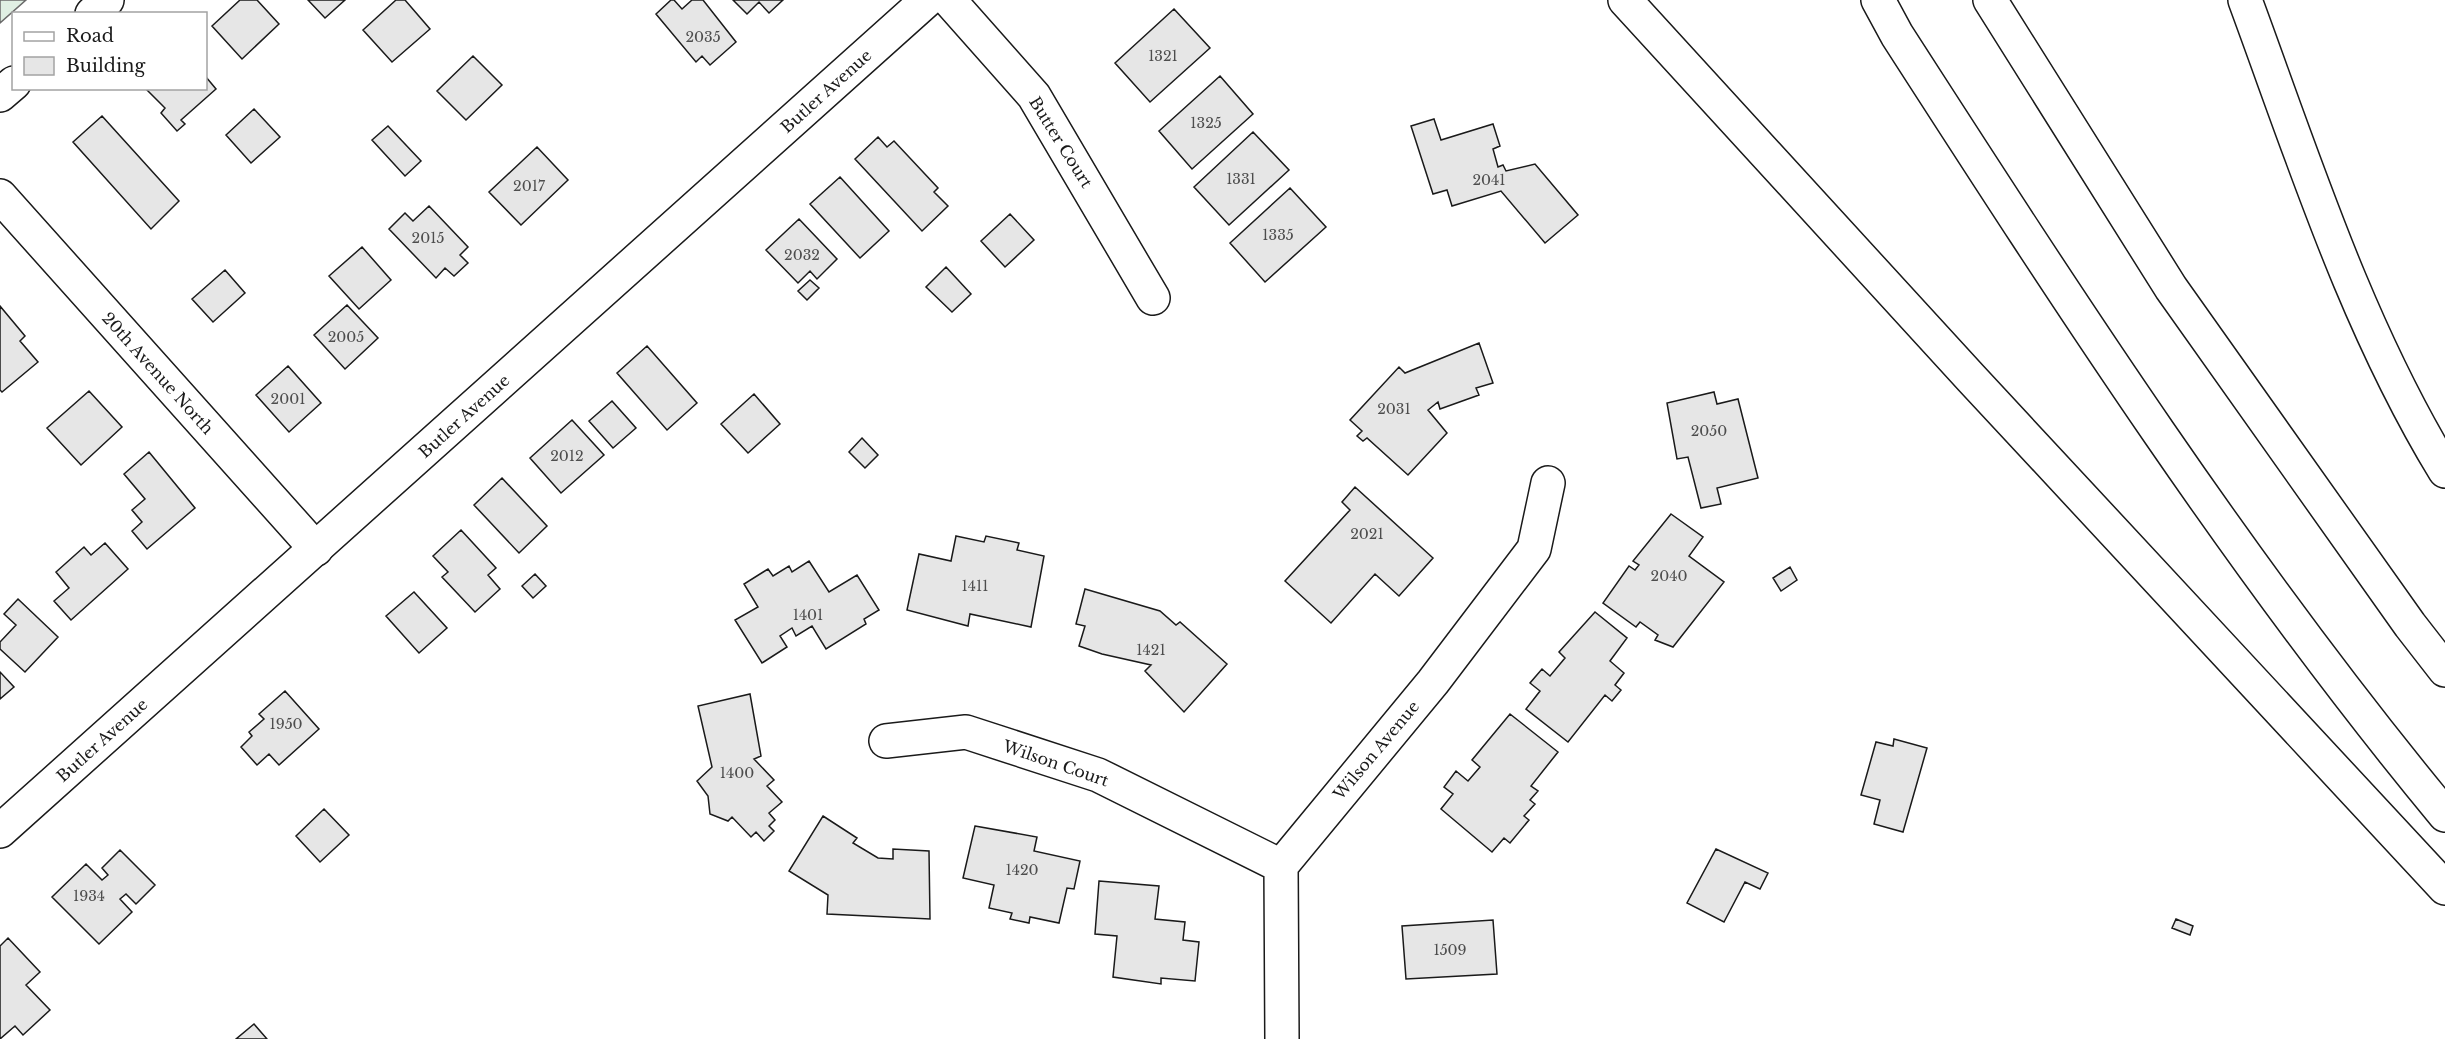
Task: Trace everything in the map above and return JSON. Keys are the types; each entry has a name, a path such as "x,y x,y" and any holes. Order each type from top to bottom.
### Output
{"main road":[{"path":"94,12 107,0"},
{"name":"Butler Avenue","path":"0,831 927,0"},
{"name":"Butter Court","path":"949,0 1034,96 1153,298"},
{"path":"1624,0 1978,387 2445,888"},
{"path":"1878,0 1897,35 2053,277 2209,506 2395,755 2445,815"},
{"path":"1990,0 2171,288 2410,625 2445,670"},
{"path":"2246,0 2347,278 2422,434 2445,471"},
{"path":"0,96 12,85"},
{"name":"20th Avenue North","path":"0,196 316,549"},
{"name":"Wilson Avenue","path":"1281,866 1432,682 1534,549 1548,483"},
{"name":"Wilson Court","path":"886,741 966,732 1098,775 1281,866"},
{"path":"1281,866 1282,1039"}],"green space":[{"path":"0,0 26,0 12,12 0,23"}],"building":[{"path":"240,0 257,0 279,24 242,59 212,26"},
{"path":"308,0 345,0 325,18"},
{"path":"396,0 405,0 430,29 392,62 363,30"},
{"path":"671,0 674,0 682,9 692,0 703,0 736,42 710,65 702,56 696,62 656,14"},
{"path":"733,0 783,0 769,13 759,2 747,14"},
{"path":"1174,9 1210,48 1150,102 1115,63"},
{"path":"473,56 502,85 466,120 437,91"},
{"path":"1220,76 1253,114 1192,169 1159,131"},
{"path":"207,78 216,89 181,120 185,124 177,131 161,113 165,108 147,90 207,90"},
{"path":"254,109 280,137 251,163 226,135"},
{"path":"102,116 179,201 151,229 73,142"},
{"path":"1434,119 1441,140 1493,124 1500,146 1493,149 1498,167 1503,165 1506,171 1535,164 1578,215 1545,243 1501,191 1452,206 1447,190 1433,194 1411,126"},
{"path":"388,126 421,161 405,176 372,140"},
{"path":"1253,132 1289,170 1229,225 1194,187"},
{"path":"878,137 887,147 894,141 938,188 934,192 948,206 922,231 855,159"},
{"path":"537,147 568,180 521,225 489,192"},
{"path":"840,177 889,231 860,258 810,204"},
{"path":"1290,188 1326,227 1265,282 1230,243"},
{"path":"429,206 468,247 460,255 468,263 454,276 445,268 436,278 389,229 405,213 413,221"},
{"path":"1010,214 1034,240 1005,267 981,241"},
{"path":"799,219 837,259 817,279 810,271 798,283 766,250"},
{"path":"362,247 391,280 359,309 329,276"},
{"path":"946,267 971,294 952,312 926,287"},
{"path":"225,270 245,293 213,322 192,299"},
{"path":"810,280 819,288 807,300 798,291"},
{"path":"347,305 378,338 345,369 314,335"},
{"path":"0,306 25,336 20,341 38,362 2,392 0,390"},
{"path":"1479,343 1493,383 1476,388 1479,395 1440,409 1438,402 1428,410 1447,433 1408,475 1367,438 1363,441 1357,436 1362,431 1350,420 1399,367 1405,373"},
{"path":"647,346 697,403 667,430 617,373"},
{"path":"288,366 321,403 289,432 256,395"},
{"path":"89,391 122,427 81,465 47,428"},
{"path":"1714,392 1717,404 1738,399 1758,478 1717,488 1721,504 1701,508 1688,457 1677,459 1667,403"},
{"path":"754,394 780,424 748,453 721,424"},
{"path":"612,401 636,428 613,448 589,421"},
{"path":"572,420 604,455 561,493 530,458"},
{"path":"862,438 878,455 865,468 849,452"},
{"path":"149,452 195,508 147,549 132,531 142,522 132,510 145,499 124,474"},
{"path":"502,478 547,526 519,553 474,505"},
{"path":"1355,487 1433,558 1399,596 1375,574 1331,623 1285,581 1350,510 1342,502"},
{"path":"1671,514 1703,537 1689,556 1724,582 1673,647 1655,640 1658,635 1640,622 1636,627 1603,603 1629,566 1635,570 1639,565 1633,561"},
{"path":"461,530 496,568 488,575 500,589 475,612 442,577 448,572 433,556"},
{"path":"956,536 984,542 986,536 1019,543 1017,550 1044,556 1031,627 970,614 968,626 907,610 919,554 951,561"},
{"path":"105,543 128,569 71,620 54,601 69,588 56,572 84,547 91,555"},
{"path":"809,561 829,592 857,575 879,610 864,619 866,624 826,649 812,626 796,636 792,628 780,636 787,647 762,663 735,620 758,607 744,584 768,569 773,576 789,566 792,572"},
{"path":"1790,567 1797,580 1781,591 1773,578"},
{"path":"535,574 546,586 533,598 522,586"},
{"path":"1085,589 1160,611 1176,625 1180,622 1227,664 1184,712 1145,671 1151,665 1102,654 1079,646 1085,626 1076,624"},
{"path":"414,592 447,628 419,653 386,616"},
{"path":"18,599 58,637 25,672 0,649 0,642 16,625 4,614"},
{"path":"1595,612 1627,638 1610,661 1624,673 1615,685 1621,690 1612,701 1605,695 1568,742 1526,709 1540,691 1530,683 1542,669 1550,676 1565,658 1559,652"},
{"path":"0,672 14,687 0,699"},
{"path":"285,691 319,729 279,765 269,754 257,765 241,747 252,736 249,732 264,719 259,714"},
{"path":"750,694 761,756 754,759 774,780 767,786 782,802 769,813 775,820 769,826 774,831 764,841 756,832 751,837 732,817 728,821 710,814 708,796 697,781 712,767 698,706"},
{"path":"1510,714 1558,752 1531,786 1538,791 1530,800 1535,804 1524,816 1529,820 1510,843 1504,838 1492,852 1441,809 1453,794 1444,787 1456,771 1468,781 1480,767 1472,760"},
{"path":"1894,739 1927,748 1903,832 1874,824 1880,800 1861,795 1876,742 1893,746"},
{"path":"324,809 349,835 320,862 296,836"},
{"path":"823,816 857,838 853,843 878,858 893,859 893,849 929,851 930,919 827,914 828,895 789,871"},
{"path":"975,826 1037,837 1034,851 1080,861 1074,889 1067,888 1059,923 1030,917 1029,923 1010,919 1012,913 989,908 994,885 963,878"},
{"path":"1716,849 1768,873 1760,889 1745,882 1724,922 1687,903"},
{"path":"120,850 155,885 136,904 126,894 120,899 132,912 99,944 52,897 86,864 102,880 108,875 102,868"},
{"path":"1099,881 1159,886 1155,919 1185,922 1183,940 1199,942 1195,981 1161,978 1161,984 1113,977 1117,936 1095,934"},
{"path":"2176,919 2193,926 2190,935 2172,928"},
{"path":"1493,920 1497,974 1406,979 1402,926"},
{"path":"8,938 40,972 26,985 50,1010 23,1035 15,1026 0,1039 0,946"},
{"path":"254,1024 267,1039 236,1039"}]}
